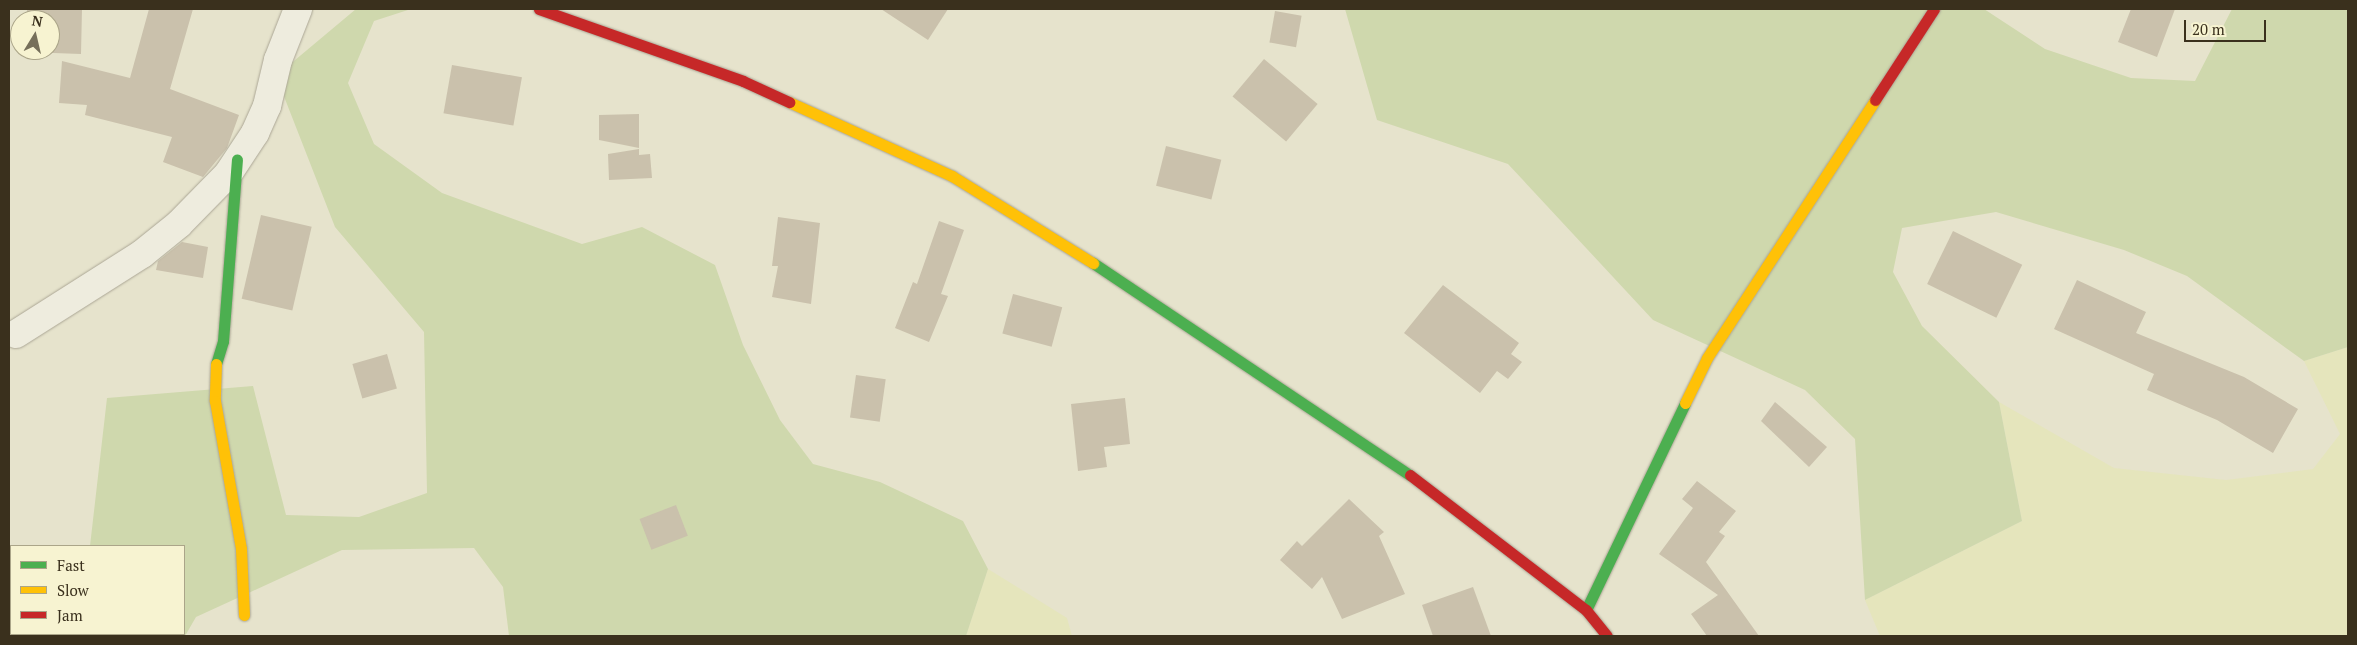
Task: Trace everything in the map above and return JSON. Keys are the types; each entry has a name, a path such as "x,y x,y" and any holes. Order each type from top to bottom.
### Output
{"main road":[{"path":"539,9 743,80 952,176 1142,293 1433,491 1586,610 1607,636"},
{"path":"1586,610 1707,358 1934,9"},
{"path":"237,160 223,341 214,371 215,401 241,549 244,615"}],"street":[{"path":"16,334 142,254 180,224 237,160 267,106 278,60 298,9"}],"green space":[{"path":"356,9 411,9 374,21 348,83 374,144 442,193 582,244 642,227 715,265 743,345 780,420 813,464 880,482 963,521 988,569 966,636 509,636 503,587 474,548 342,550 196,617 185,636 80,636 185,635 185,545 90,545 107,398 253,386 286,515 359,517 427,493 424,332 335,227 276,76"},
{"path":"1345,9 1984,9 2045,49 2131,78 2195,81 2232,9 2348,9 2348,347 2304,361 2187,276 2124,250 1996,212 1902,228 1893,272 1922,326 1999,402 2022,521 1865,600 1855,439 1805,390 1653,320 1508,164 1377,120"},
{"path":"2348,347 2348,636 1880,636 1865,600 2022,521 1999,402 2114,468 2226,480 2313,469 2340,434 2304,361"},
{"path":"988,569 1067,618 1072,636 966,636"}],"building":[{"path":"82,9 81,54 60,53 60,10 27,10"},
{"path":"149,9 193,9 170,89 239,115 227,148 203,177 163,162 172,137 85,115 87,105 59,103 62,61 130,78"},
{"path":"881,9 948,9 928,40"},
{"path":"2131,9 2175,9 2157,57 2118,42"},
{"path":"1275,11 1302,16 1296,47 1269,43"},
{"path":"1264,59 1318,104 1286,142 1233,97"},
{"path":"452,65 522,77 513,126 443,113"},
{"path":"639,114 639,148 599,140 599,115"},
{"path":"1166,146 1221,160 1211,200 1156,186"},
{"path":"639,149 639,155 650,154 652,178 609,180 608,154"},
{"path":"261,215 312,227 292,310 242,299"},
{"path":"778,217 820,223 811,304 772,297 778,266 772,266"},
{"path":"939,221 964,230 941,294 948,296 929,342 895,328 913,282 917,284"},
{"path":"1953,231 2022,265 1996,318 1927,284"},
{"path":"182,242 208,247 203,278 156,270 158,261"},
{"path":"2077,280 2146,312 2136,333 2244,377 2298,409 2273,453 2217,420 2147,390 2154,374 2054,329"},
{"path":"1443,285 1519,343 1511,354 1522,362 1508,379 1497,371 1480,393 1404,333"},
{"path":"1013,294 1062,307 1052,347 1002,334"},
{"path":"387,354 397,389 362,399 352,364"},
{"path":"856,375 886,379 880,422 850,418"},
{"path":"1125,398 1130,444 1104,447 1107,467 1078,471 1071,404"},
{"path":"1775,402 1827,447 1809,467 1761,421"},
{"path":"1697,481 1736,511 1719,532 1725,536 1706,562 1759,636 1707,636 1691,614 1718,595 1659,554 1693,508 1682,499"},
{"path":"1349,499 1384,532 1379,536 1405,594 1342,619 1322,577 1312,589 1280,560 1297,541 1302,546"},
{"path":"676,505 688,536 651,550 640,519"},
{"path":"1473,587 1491,636 1433,636 1422,605"}],"traffic: fast":[{"path":"216,364 223,341 237,160"},
{"path":"1093,263 1410,475"},
{"path":"1586,610 1685,403"}],"traffic: slow":[{"path":"1685,403 1707,358 1875,100"},
{"path":"789,102 952,176 1093,263"},
{"path":"216,364 215,401 241,549 244,615"}],"traffic: jam":[{"path":"539,9 743,81 789,102"},
{"path":"1875,100 1934,9"},
{"path":"1410,475 1586,610 1607,636"}]}
